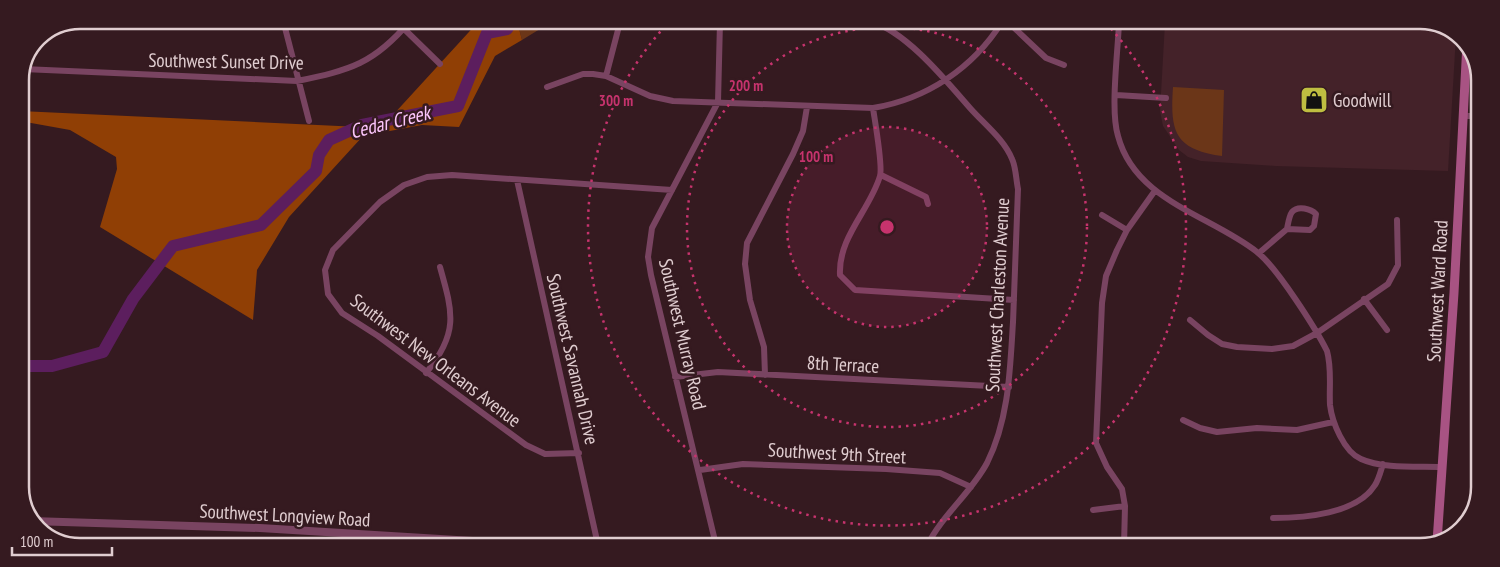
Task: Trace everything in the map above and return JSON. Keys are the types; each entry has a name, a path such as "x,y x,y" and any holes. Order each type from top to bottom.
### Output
{"main road":[{"name":"Southwest Ward Road","path":"1436,536 1454,293 1466,58"}],"street":[{"path":"285,29 297,81 309,121"},
{"name":"Southwest Sunset Drive","path":"30,69 297,81 341,72 366,61 384,50 403,29"},
{"path":"405,29 440,64"},
{"name":"Southwest Murray Road","path":"715,538 700,470 675,377 648,257 652,228 718,102 720,29"},
{"name":"Southwest Charleston Avenue","path":"888,29 898,36 945,79 997,137 1012,159 1018,189 1009,387 998,436 987,464 931,538"},
{"path":"547,87 582,74 606,76 650,96 673,101 873,108 906,100 925,92 968,64 992,38 998,29"},
{"path":"1015,29 1046,58 1064,65"},
{"path":"1119,29 1115,123 1122,150 1139,176 1154,192 1232,235 1259,253 1274,272 1316,333 1330,362 1332,422 1343,442 1361,459 1383,464 1442,468"},
{"path":"606,76 618,30"},
{"path":"1116,95 1166,98"},
{"path":"765,375 764,347 750,300 745,264 747,243 803,131 806,107"},
{"path":"873,108 881,175 839,261 840,275 854,290 1014,300"},
{"path":"1463,116 1471,116"},
{"name":"Southwest New Orleans Avenue","path":"579,454 545,454 526,445 426,373 342,312 328,294 325,270 333,250 380,202 404,185 427,177 452,175 672,190"},
{"path":"881,175 926,196 928,204"},
{"name":"Southwest Savannah Drive","path":"517,180 597,538"},
{"path":"1124,538 1125,506 1122,488 1098,449 1095,427 1104,289 1106,276 1127,230 1154,192"},
{"path":"1259,253 1287,229 1292,212 1297,209 1308,209 1316,214 1314,226 1310,230 1287,229"},
{"path":"1102,215 1127,230"},
{"path":"1190,320 1222,344 1272,349 1293,346 1316,333 1381,289 1393,276 1398,265 1398,220"},
{"path":"426,373 440,356 449,338 450,305 440,267"},
{"path":"1364,299 1386,330"},
{"name":"8th Terrace","path":"675,377 718,372 1009,387"},
{"path":"1183,420 1200,428 1217,432 1257,428 1297,430 1332,422"},
{"name":"Southwest 9th Street","path":"700,470 743,464 940,473 971,487"},
{"path":"1272,518 1344,509 1363,498 1376,485 1383,464"},
{"path":"1093,510 1125,506"},
{"name":"Southwest Longview Road","path":"42,521 260,528 423,538"}],"shaded area":[{"path":"472,29 519,29 522,40 495,56 459,127 422,125 363,136 289,217 257,270 253,320 100,227 117,169 116,157 70,130 29,123 29,111 381,128"},
{"path":"519,29 540,29 522,40"},
{"path":"1165,29 1427,29 1437,31 1456,43 1448,171 1276,166 1201,161 1188,157 1179,150 1163,126 1160,111"},
{"path":"1173,87 1224,90 1222,156 1206,153 1194,148 1185,143 1178,135 1173,115"}],"waterway":[{"name":"Cedar Creek","path":"29,366 52,366 103,352 133,299 173,246 261,225 316,171 319,155 329,140 362,125 458,106 487,33 507,29"}],"place":[{"name":"Goodwill","path":"1314,100"}]}
